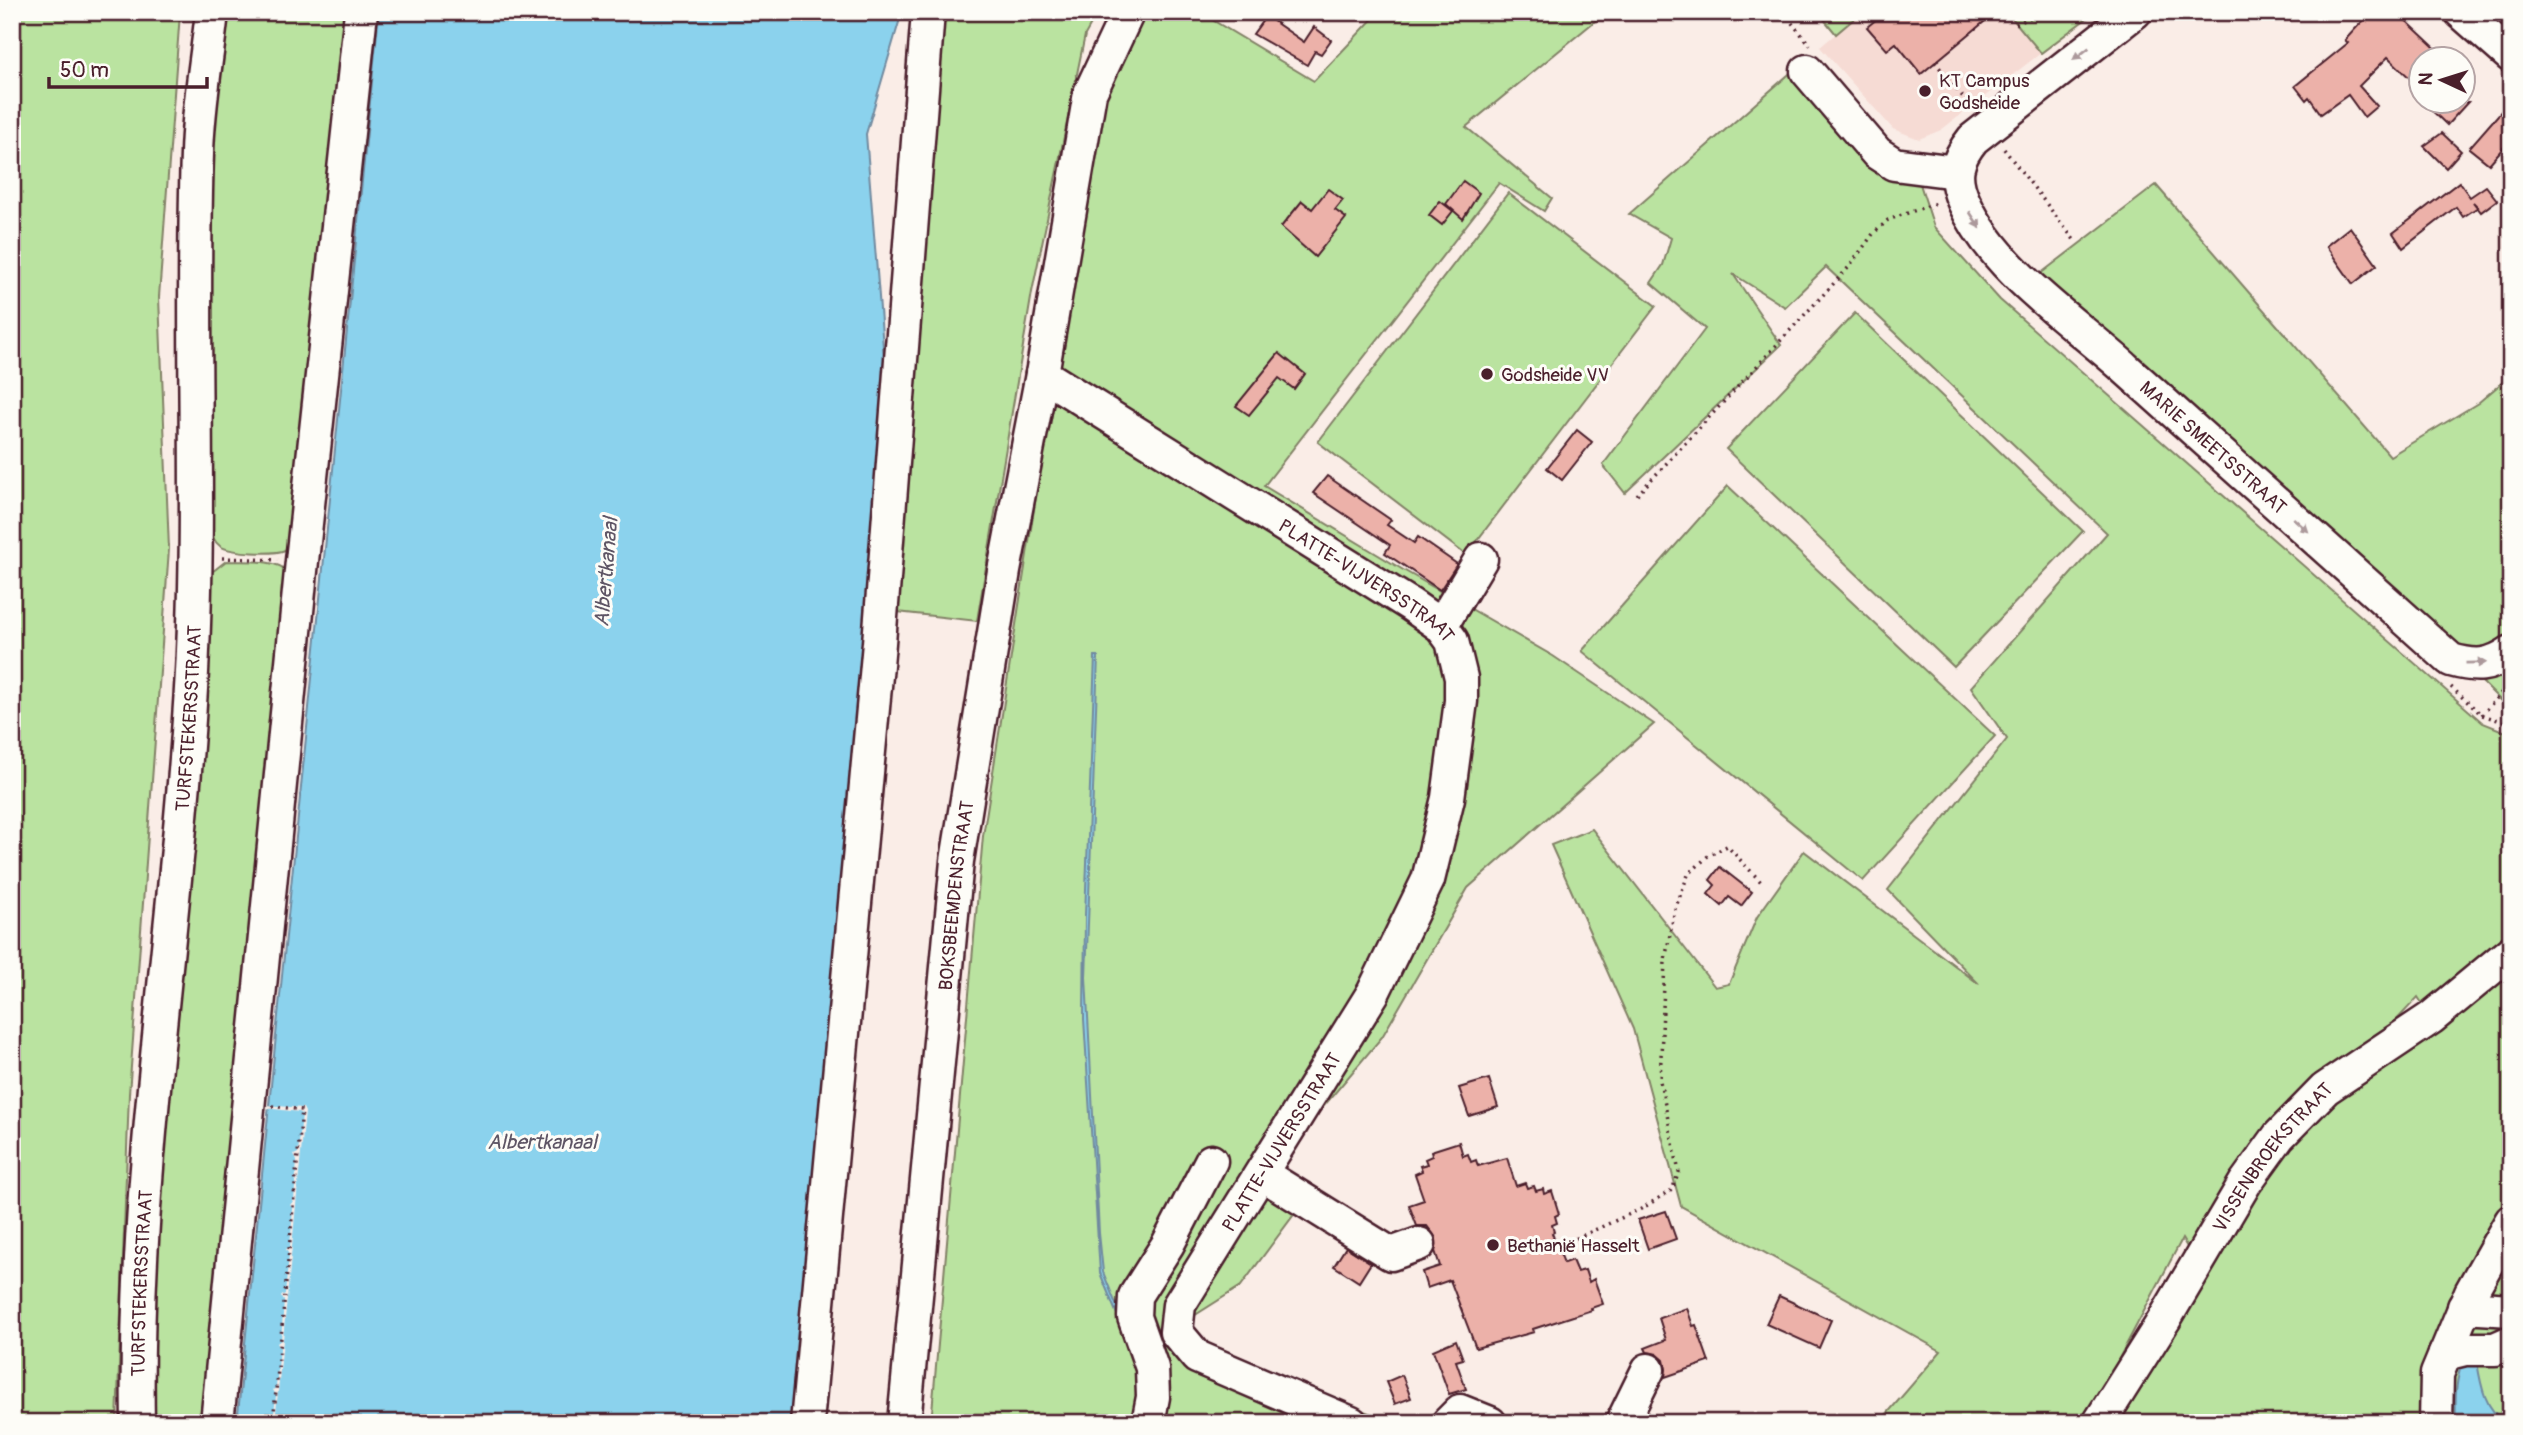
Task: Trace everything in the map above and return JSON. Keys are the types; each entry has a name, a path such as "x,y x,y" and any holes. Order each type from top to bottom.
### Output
{"street":[{"name":"TURFSTEKERSSTRAAT","path":"138,1423 141,1244 184,787 192,671 196,556 194,310 197,149 212,12"},
{"path":"217,1423 302,561 361,12"},
{"path":"807,1423 879,643 928,12"},
{"path":"1042,374 1090,93 1128,12"},
{"path":"1807,71 1877,153 1894,164 1956,172 1961,154 1973,139 2135,12"},
{"path":"2461,12 2511,56"},
{"name":"MARIE SMEETSSTRAAT","path":"1956,172 1964,203 1996,251 2017,275 2043,300 2120,363 2451,660 2473,666 2491,663 2511,652"},
{"name":"PLATTE-VIJVERSSTRAAT","path":"1042,374 1411,604 1441,626 1452,641 1458,659 1461,701 1448,799 1428,880 1373,993 1180,1305 1176,1332 1196,1356 1352,1423"},
{"name":"BOKSBEEMDENSTRAAT","path":"904,1423 957,861 1004,571 1042,374"},
{"path":"1441,626 1480,559"},
{"name":"VISSENBROEKSTRAAT","path":"2099,1423 2245,1183 2280,1136 2325,1089 2431,1018 2511,952"},
{"path":"1148,1423 1152,1368 1134,1317 1135,1296 1168,1244 1211,1161"},
{"path":"1262,1174 1391,1254 1419,1244"},
{"path":"2436,1423 2437,1374 2464,1307 2511,1221"},
{"path":"2464,1307 2511,1310"},
{"path":"2445,1354 2465,1349 2495,1349 2511,1342"},
{"path":"1622,1423 1648,1370"},
{"path":"1448,1423 1460,1411 1490,1423"}],"path":[{"path":"2016,24 2042,12"},
{"path":"1935,62 2075,241"},
{"path":"1637,495 1849,267 1873,234 1888,220 1936,202"},
{"path":"196,556 302,561"},
{"path":"2511,682 2482,715 2511,724"},
{"path":"1557,1247 1641,1209 1672,1191 1679,1172 1660,1081 1665,960 1675,909 1688,875 1708,856 1727,846 1762,883"},
{"path":"268,1105 302,1110 273,1423"}],"shaded area":[{"name":"KT Campus Godsheide","path":"1862,12 2007,12 2041,53 1941,130 1919,139 1893,129 1820,47"}],"green space":[{"path":"12,12 180,13 159,297 169,549 129,1094 117,1423 12,1423"},
{"path":"224,12 347,12 294,543 285,550 262,553 242,552 220,546 213,538 208,522 211,133"},
{"path":"937,12 1098,12 1085,35 1032,292 977,621 889,611"},
{"path":"1141,12 1199,12 1314,81 1379,12 1606,12 1466,127 1552,198 1544,211 1499,183 1264,486 1553,656 1654,724 1468,888 1382,1037 1265,1176 1298,1209 1241,1286 1167,1333 1394,1423 931,1423 983,836 1052,394 1105,90"},
{"path":"1818,12 1862,12 1836,34"},
{"path":"2007,12 2095,12 2041,53"},
{"path":"1795,69 1877,168 1920,184 1934,227 2000,300 2483,723 2511,734 2511,950 2429,1014 2418,997 2363,1056 2511,966 2511,1423 2106,1423 2202,1271 2182,1239 2085,1423 1879,1423 1941,1351 1681,1206 1633,1029 1551,845 1592,829 1715,987 1729,984 1757,917 1804,851 1979,984 1888,890 2007,739 1971,687 2107,533 1826,267 1785,307 1733,274 1781,345 1625,493 1603,465 1705,329 1651,283 1663,265 1671,238 1629,214"},
{"path":"2156,185 2390,456 2478,403 2511,375 2511,711 2449,649 2040,274"},
{"name":"Godsheide VV","path":"1508,193 1656,306 1466,555 1318,442"},
{"path":"1855,313 2083,531 1954,667 1726,449"},
{"path":"1728,486 1995,736 1863,881 1582,651"},
{"path":"226,561 268,563 288,572 209,1423 151,1423 154,1318 167,1108 209,583 212,572"}],"water":[{"name":"Albertkanaal","path":"379,12 902,12 866,134 887,397 792,1423 237,1423"},
{"path":"1095,656 1098,656 1086,977 1099,1233 1103,1272 1134,1349 1131,1349 1100,1273 1084,1019 1085,915"},
{"path":"2465,1355 2476,1356 2487,1402 2498,1417 2506,1422 2511,1420 2511,1423 2456,1423 2456,1388"}],"pier":[{"path":"265,1105 303,1108 305,1112 275,1423 276,1395 273,1390 276,1387 280,1348 277,1343 281,1340 284,1301 281,1296 285,1294 289,1255 286,1249 290,1247 293,1208 290,1205 294,1200 297,1161 294,1155 298,1153 302,1114 265,1108"}],"building":[{"path":"1885,12 1996,12 1921,74 1896,43 1887,50 1867,27"},
{"path":"2371,12 2397,12 2433,46 2408,46 2408,76 2388,57 2359,86 2377,106 2364,117 2348,95 2321,114 2309,97 2306,100 2295,86 2348,43 2345,40"},
{"path":"1266,16 1304,42 1314,27 1331,40 1321,54 1315,51 1307,65 1253,34"},
{"path":"2511,100 2511,139 2489,164 2469,148"},
{"path":"2438,116 2455,116 2447,125"},
{"path":"2442,133 2461,151 2446,168 2424,146"},
{"path":"1463,181 1479,193 1463,219 1446,204"},
{"path":"2459,182 2470,197 2486,186 2497,200 2481,212 2477,207 2463,217 2456,207 2403,248 2393,233"},
{"path":"1328,189 1343,200 1335,210 1346,218 1315,257 1281,227 1302,201 1312,209"},
{"path":"1440,201 1453,211 1442,225 1429,215"},
{"path":"2350,227 2377,265 2353,284 2326,246"},
{"path":"1279,353 1305,374 1294,389 1279,378 1249,415 1236,406"},
{"path":"1577,430 1592,442 1562,480 1547,468"},
{"path":"1327,476 1391,520 1387,525 1414,543 1418,537 1457,564 1440,590 1385,553 1390,545 1313,493"},
{"path":"1720,867 1752,892 1741,906 1729,897 1722,906 1708,894 1715,885 1710,880"},
{"path":"1489,1079 1498,1107 1469,1116 1459,1088"},
{"name":"Bethanië Hasselt","path":"1459,1142 1463,1156 1468,1154 1471,1162 1476,1160 1478,1166 1507,1158 1516,1186 1525,1183 1527,1188 1534,1186 1536,1191 1543,1189 1544,1194 1552,1191 1559,1214 1555,1216 1557,1223 1552,1225 1552,1233 1564,1263 1572,1260 1577,1272 1585,1270 1589,1282 1594,1279 1603,1304 1533,1329 1534,1332 1476,1348 1450,1280 1427,1288 1422,1272 1440,1266 1435,1251 1436,1238 1427,1226 1417,1226 1409,1205 1424,1200 1415,1174 1422,1171 1420,1166 1427,1164 1425,1159 1432,1156 1431,1151"},
{"path":"1666,1211 1676,1239 1648,1249 1638,1220"},
{"path":"1346,1247 1371,1263 1359,1282 1334,1266"},
{"path":"1779,1296 1831,1320 1819,1348 1766,1324"},
{"path":"1687,1308 1709,1362 1665,1377 1664,1360 1657,1354 1647,1352 1645,1348 1666,1340 1659,1318"},
{"path":"1456,1340 1463,1359 1456,1361 1466,1389 1449,1394 1433,1350"},
{"path":"1402,1375 1411,1398 1395,1404 1386,1382"}],"place":[{"name":"KT Campus Godsheide","path":"1925,91"},
{"name":"Godsheide VV","path":"1487,374"},
{"name":"Bethanië Hasselt","path":"1493,1245"}]}
